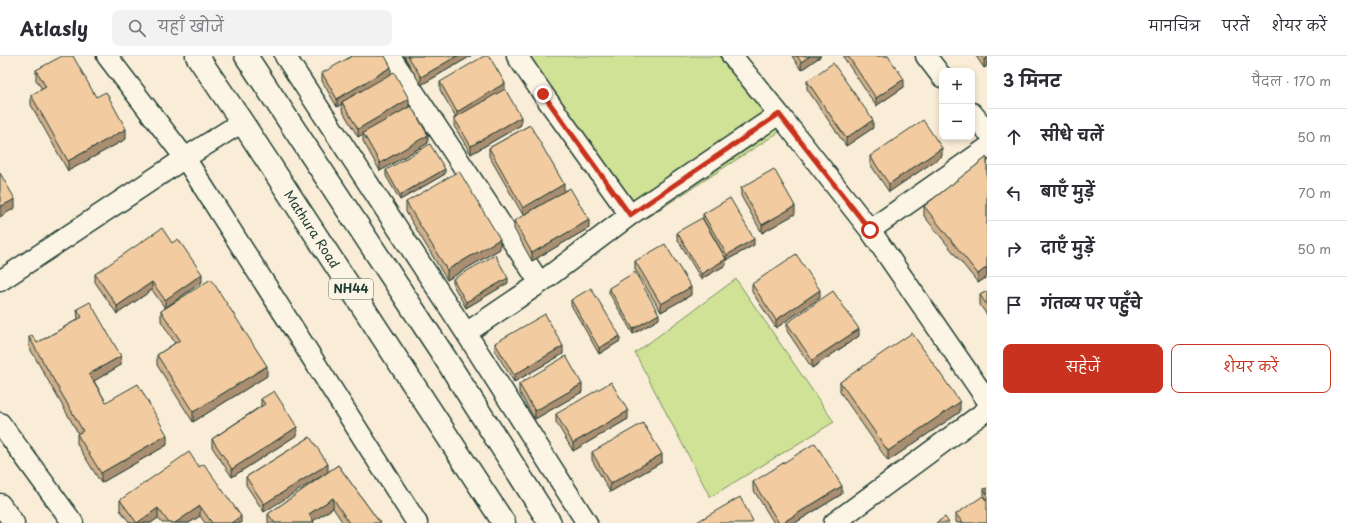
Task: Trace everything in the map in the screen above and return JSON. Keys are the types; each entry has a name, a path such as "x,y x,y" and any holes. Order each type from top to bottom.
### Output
{"highway":[{"name":"Mathura Road","path":"197,56 242,122 504,523"},
{"name":"NH44","path":"246,56 440,350 550,523"}],"street":[{"path":"108,56 185,158 417,523"},
{"path":"285,56 466,333 587,523"},
{"path":"390,56 540,283"},
{"path":"518,56 543,94 630,215"},
{"path":"732,56 870,230 987,400"},
{"path":"926,56 939,73"},
{"path":"466,333 540,283 630,215 779,114"},
{"path":"975,117 987,131"},
{"path":"0,281 185,158 242,122"},
{"path":"870,230 987,148"},
{"path":"834,523 987,410"},
{"path":"0,423 73,523"},
{"path":"0,504 14,523"}],"green space":[{"path":"528,56 742,56 793,123 643,220"},
{"path":"736,279 834,422 710,497 635,353"}],"building":[{"path":"62,56 73,56 96,97 106,92 126,129 68,161 31,95 46,87 36,70"},
{"path":"352,56 385,56 391,67 337,99 322,73"},
{"path":"408,56 457,56 421,77"},
{"path":"484,56 489,56 505,83 457,112 440,82"},
{"path":"797,56 810,56 801,62"},
{"path":"848,56 888,56 904,79 876,98"},
{"path":"982,56 987,56 987,58 984,60"},
{"path":"833,63 873,120 846,138 807,81"},
{"path":"394,72 409,99 358,129 342,102"},
{"path":"505,89 521,117 471,146 454,118"},
{"path":"411,106 428,135 380,163 363,133"},
{"path":"923,120 942,148 889,184 870,156"},
{"path":"530,125 564,184 523,208 489,148"},
{"path":"430,144 445,169 400,195 386,170"},
{"path":"987,157 987,267 978,274 924,206"},
{"path":"774,169 795,206 762,225 741,188"},
{"path":"459,171 500,239 447,270 406,202"},
{"path":"0,173 15,199 0,207"},
{"path":"570,188 589,220 532,253 514,221"},
{"path":"730,198 754,239 727,255 703,214"},
{"path":"702,218 726,259 701,274 677,232"},
{"path":"162,228 172,243 178,239 202,274 165,300 152,282 117,306 95,274"},
{"path":"665,244 691,287 661,304 635,261"},
{"path":"796,254 820,290 776,320 752,284"},
{"path":"495,255 508,278 466,302 453,279"},
{"path":"635,272 659,314 633,329 609,288"},
{"path":"211,279 267,366 193,412 157,355 180,340 161,311"},
{"path":"591,288 620,336 599,348 571,300"},
{"path":"833,291 859,329 812,360 787,323"},
{"path":"987,291 987,305 980,295"},
{"path":"90,302 121,356 89,374 106,402 138,384 167,435 101,473 77,434 83,431 29,337 32,335 37,343 82,317 77,309"},
{"path":"545,314 563,346 514,375 495,343"},
{"path":"912,333 960,402 888,451 840,382"},
{"path":"566,356 582,384 535,411 519,384"},
{"path":"611,382 628,411 573,443 556,414"},
{"path":"274,391 297,427 232,469 212,439 265,404 261,399"},
{"path":"643,423 662,454 610,484 592,452"},
{"path":"310,437 328,464 264,504 246,477"},
{"path":"815,443 842,486 782,523 779,523 753,482"},
{"path":"189,452 199,467 204,464 241,516 231,523 212,523 200,506 175,523 169,523 158,508 137,523 120,500"},
{"path":"338,465 380,523 349,523 333,498 309,514 314,523 275,523 268,514"},
{"path":"983,496 987,502 987,523 963,523 956,514"},
{"path":"740,497 753,521 750,523 695,523"},
{"path":"945,517 949,523 936,523"}],"route":[{"path":"543,94 630,215 779,114 870,230"}]}
